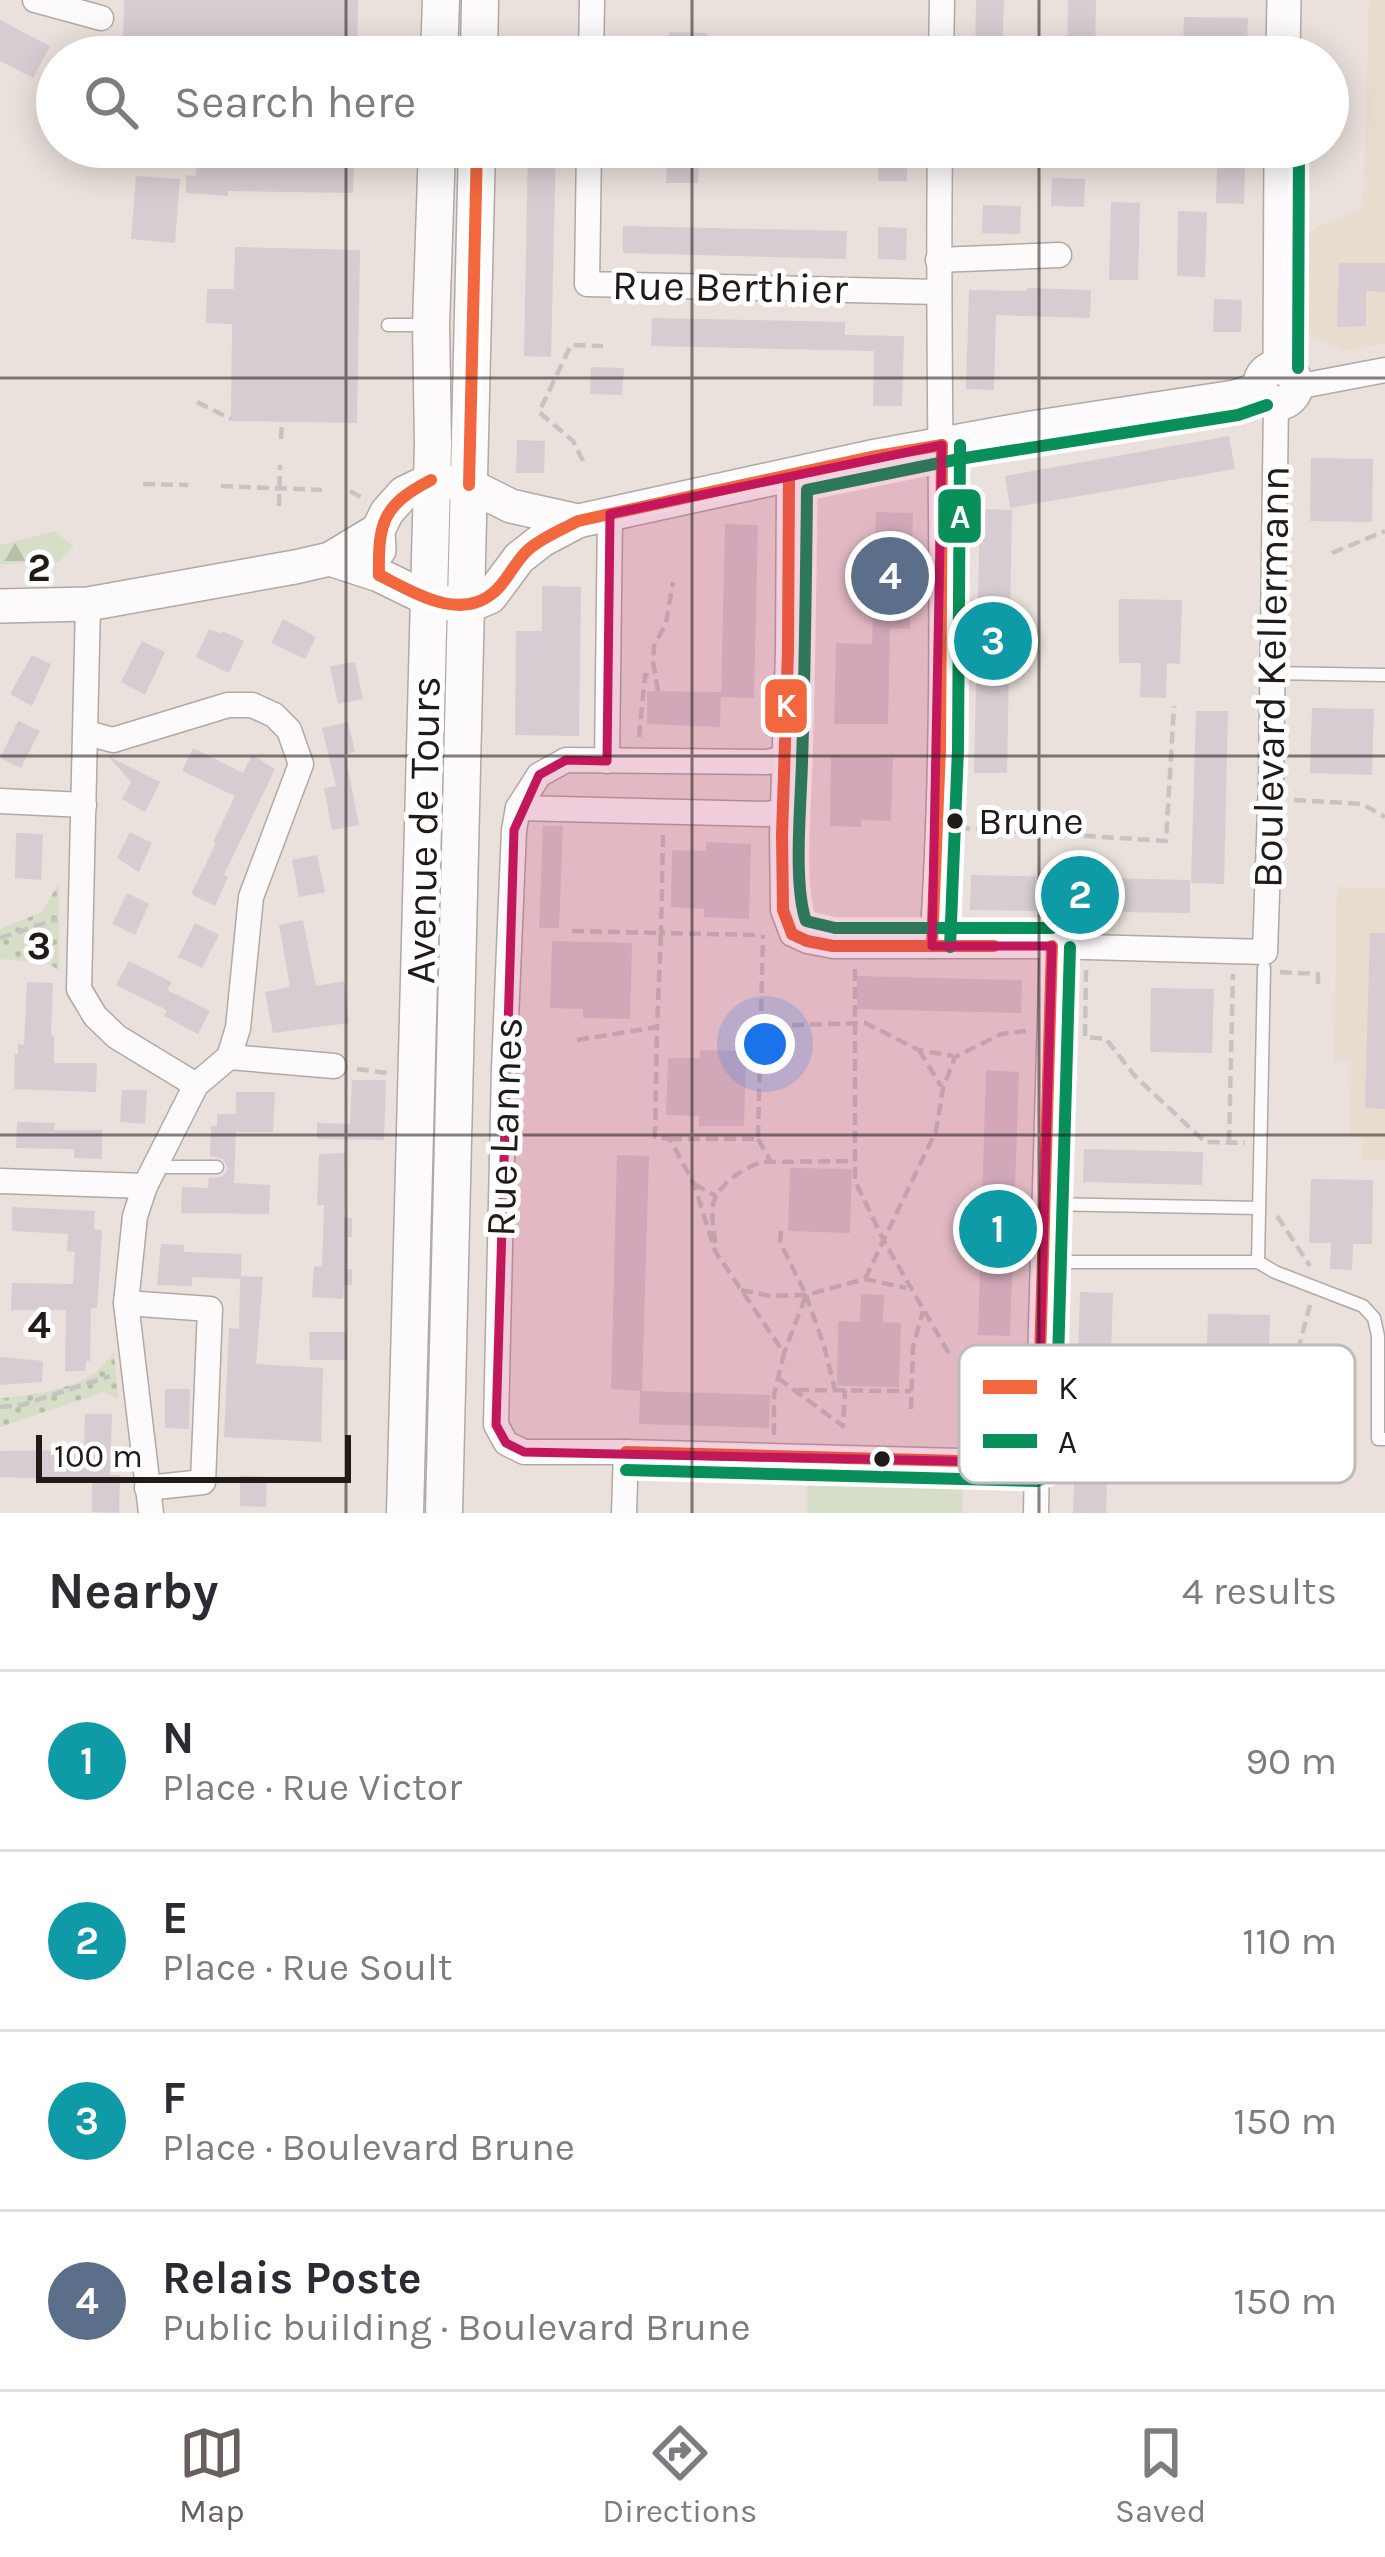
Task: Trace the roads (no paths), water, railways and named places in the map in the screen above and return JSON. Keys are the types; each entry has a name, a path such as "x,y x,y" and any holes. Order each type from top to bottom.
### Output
{"main road":[{"path":"440,36 441,0"},
{"path":"479,36 480,0"},
{"name":"Avenue de Tours","path":"405,1513 436,168"},
{"name":"Avenue de Tours","path":"444,1513 477,168"}],"street":[{"path":"35,0 101,18"},
{"path":"591,36 592,0"},
{"path":"941,36 942,0"},
{"path":"1283,36 1284,0"},
{"name":"Rue Berthier","path":"589,168 587,284 938,292"},
{"path":"932,946 940,749 940,168"},
{"name":"Boulevard Kellermann","path":"1264,960 1281,168"},
{"path":"938,260 1058,254"},
{"path":"0,606 88,604 330,559 379,575 428,599 466,607 490,597 519,558 542,540 594,518 1031,428 1385,370"},
{"path":"789,476 782,910 792,934 833,946 1087,946 1234,951 1264,960"},
{"path":"330,559 404,493 431,479 469,485 511,506 594,518"},
{"path":"511,506 519,558"},
{"path":"376,517 379,575"},
{"path":"594,518 607,760"},
{"path":"88,604 79,989 94,1016 117,1037 196,1085"},
{"path":"86,733 113,740 228,705 252,704 274,715 289,730 301,764 251,898 238,1028 230,1057 196,1085 135,1216 126,1303 149,1501 202,1483 210,1309 126,1303"},
{"path":"518,808 538,775 566,760 767,762 785,758"},
{"path":"0,801 83,806"},
{"path":"518,808 782,812"},
{"name":"Rue Lannes","path":"518,808 504,1068 496,1425 506,1444 524,1452 626,1452"},
{"path":"1040,1345 1052,946"},
{"path":"230,1057 334,1066"},
{"path":"0,1181 150,1176"},
{"path":"624,1513 626,1452 959,1461"},
{"path":"1036,1513 1037,1483"}],"lane":[{"path":"388,325 431,325"},
{"path":"1271,674 1385,675"},
{"path":"1258,1262 1264,960"},
{"path":"150,1176 217,1167"},
{"path":"1044,1204 1259,1208"},
{"path":"1042,1262 1258,1262 1379,1314 1378,1439 1385,1439"}],"place":[{"name":"Relais Poste","path":"890,576"},
{"name":"F","path":"993,641"},
{"name":"Brune","path":"955,821"},
{"name":"E","path":"1080,895"},
{"name":"N","path":"998,1229"}]}
